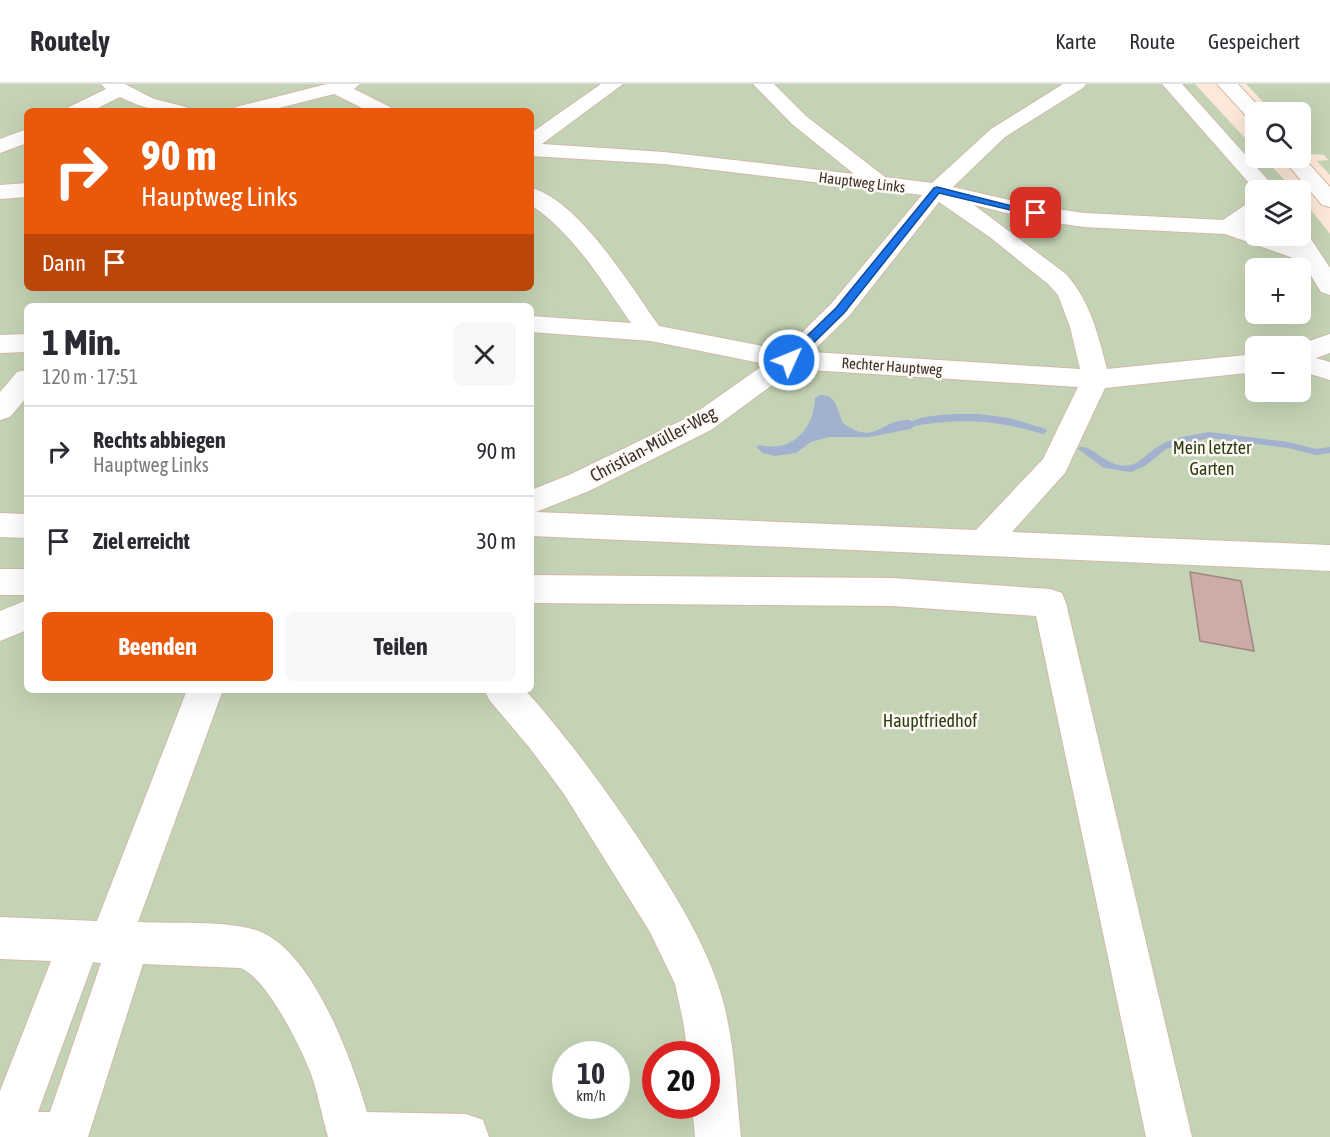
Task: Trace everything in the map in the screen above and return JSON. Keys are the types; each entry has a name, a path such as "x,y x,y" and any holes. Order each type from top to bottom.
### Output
{"street":[{"path":"534,141 613,84"},
{"path":"763,84 799,120 881,185"},
{"name":"Christian-Müller-Weg","path":"534,501 579,483 701,423 789,360 840,310 937,190 998,133 1076,84"},
{"path":"1172,84 1257,180"},
{"path":"1227,84 1245,103"},
{"path":"255,108 344,86 378,108"},
{"path":"81,108 115,87 147,103 167,108"},
{"path":"0,147 24,136"},
{"name":"Hauptweg Links","path":"534,150 664,158 937,190 1036,213 1084,220 1228,227 1310,256"},
{"path":"1302,168 1330,200"},
{"path":"0,192 24,190"},
{"path":"937,190 999,233 1057,279 1069,293 1083,327 1096,379 1055,465 983,543"},
{"path":"534,197 549,205 575,231 608,270 651,333"},
{"path":"1228,227 1245,215"},
{"path":"1304,246 1330,287"},
{"name":"Rechter Hauptweg","path":"534,324 651,333 789,360 1096,379 1245,364"},
{"path":"0,344 24,343"},
{"path":"1311,350 1330,343"},
{"path":"1311,365 1330,371"},
{"path":"0,410 24,382"},
{"path":"534,524 1330,558"},
{"path":"0,525 24,526"},
{"path":"0,582 24,582"},
{"path":"534,589 892,592 1050,603 1169,1137"},
{"path":"0,627 24,615"},
{"path":"107,941 204,693"},
{"path":"505,693 531,721 580,782 682,949 697,986 708,1037 718,1137"},
{"path":"0,938 240,946 258,952 273,966 313,1028 333,1071 351,1136 466,1137"}],"green space":[{"name":"Hauptfriedhof","path":"0,84 1195,84 1245,138 1245,168 1273,168 1285,180 1245,180 1245,246 1311,246 1311,210 1330,234 1330,1137 0,1137"},
{"path":"1246,84 1330,84 1330,175 1317,161 1328,160 1324,155 1311,154 1311,102 1263,102"}],"water":[{"path":"826,395 833,400 843,423 863,433 900,421 910,420 915,425 911,429 869,437 829,437 811,442 796,453 775,456 763,453 756,447 782,445 799,436 806,429 810,420 815,398"}],"building":[{"path":"1190,572 1241,581 1254,651 1200,641"}],"waterway":[{"path":"914,423 979,417 1043,431"},
{"path":"1083,449 1107,466 1131,469 1142,464 1163,447 1209,435 1288,445 1316,452 1330,450"}],"route":[{"path":"789,360 840,310 886,256 937,190 1036,213"}],"park label":[{"name":"Mein letzter Garten","path":"1212,457"}]}
